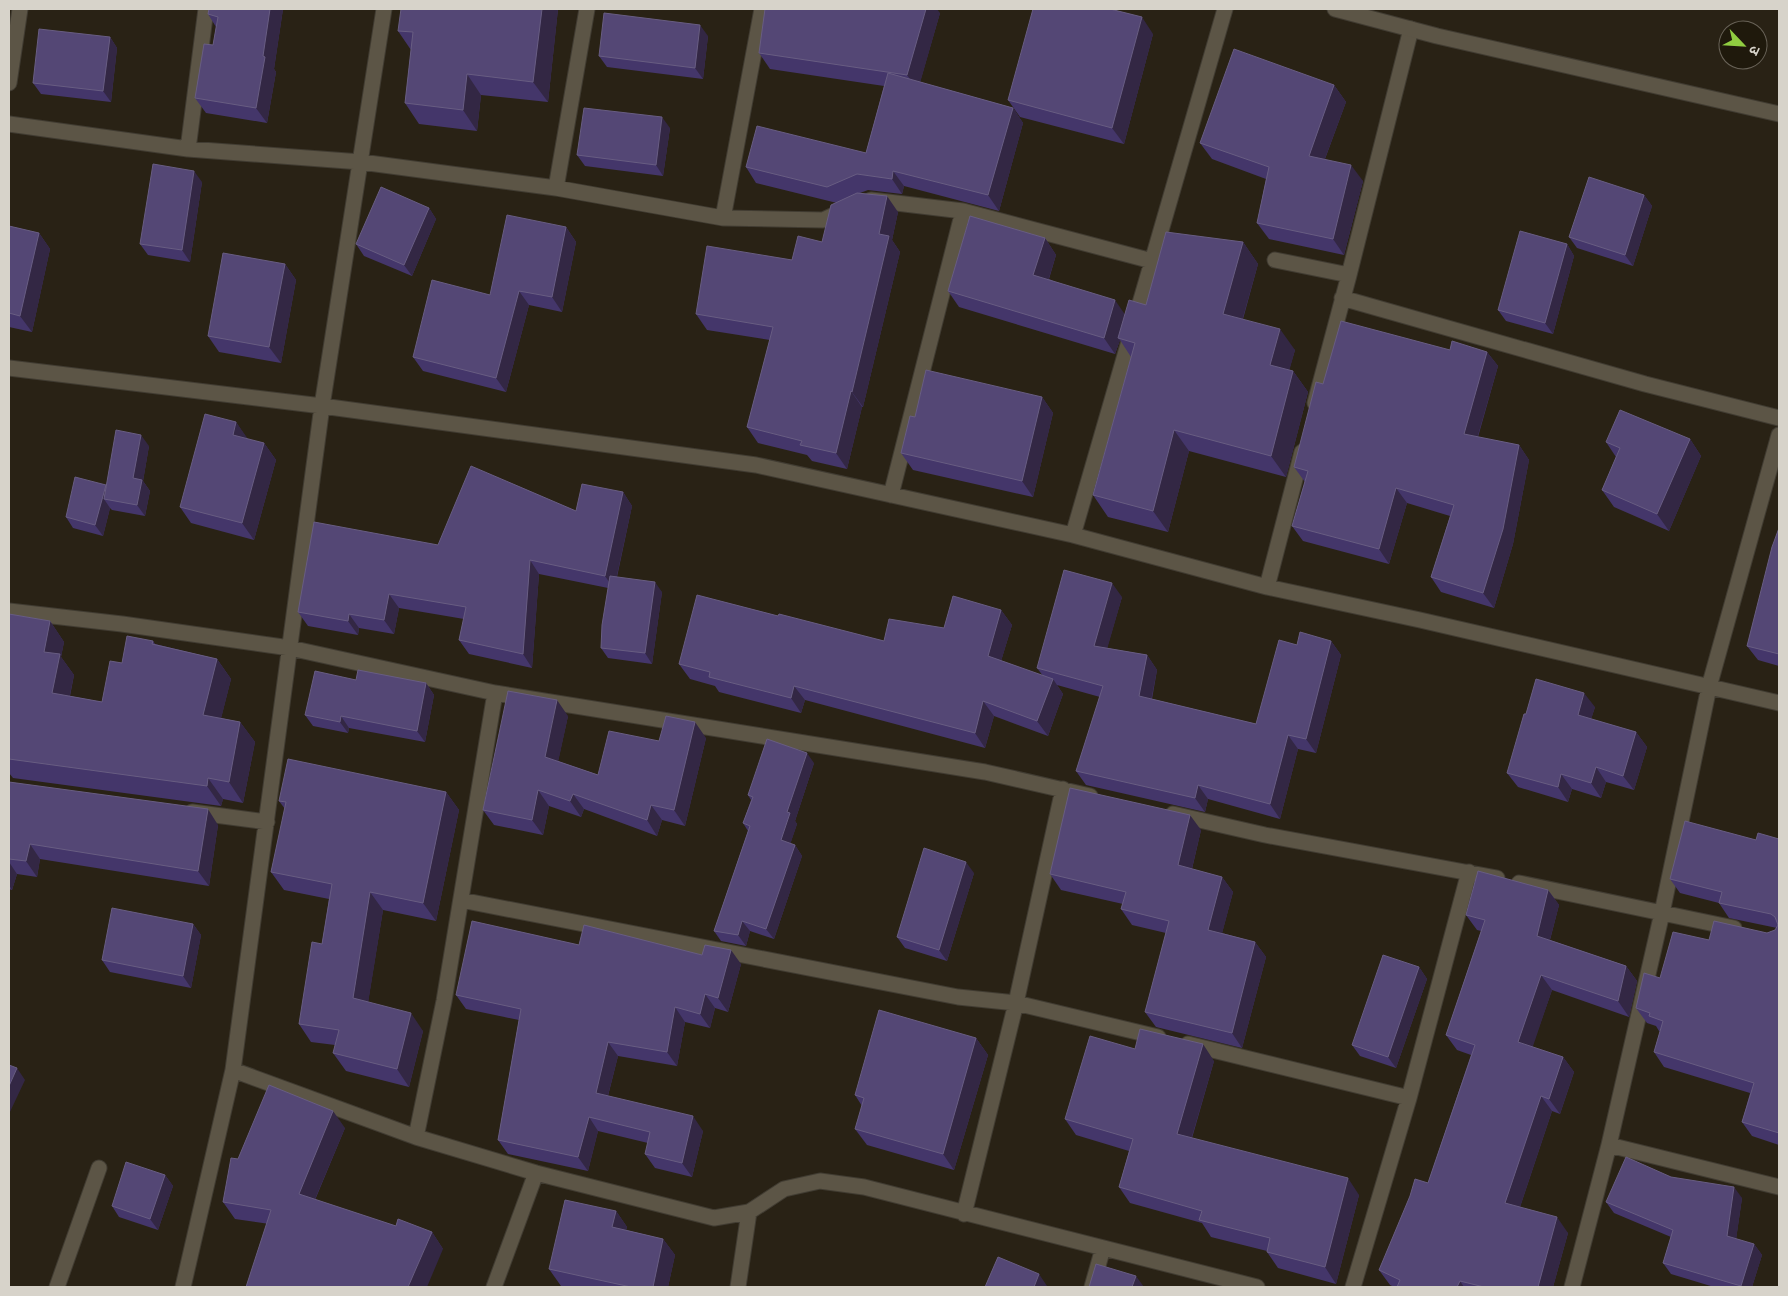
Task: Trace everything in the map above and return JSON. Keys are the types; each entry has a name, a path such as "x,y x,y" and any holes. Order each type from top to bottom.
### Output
{"street":[{"path":"9,83 20,9"},
{"path":"188,149 206,9"},
{"path":"183,1287 233,1070 322,406 384,9"},
{"path":"556,188 586,9"},
{"path":"723,218 762,9"},
{"path":"1073,535 1225,9"},
{"path":"1335,9 1410,29 1779,114"},
{"path":"1312,414 1349,275 1410,29"},
{"path":"9,124 188,149 361,162 556,188 723,218 823,220 867,199 964,211 1152,261"},
{"path":"891,495 964,211"},
{"path":"1275,260 1349,275"},
{"path":"1342,298 1645,384 1779,418"},
{"path":"9,368 322,406 756,466 1073,535 1267,587 1420,620 1779,703"},
{"path":"1572,1287 1609,1145 1662,913 1709,687 1779,434"},
{"path":"1267,587 1305,442"},
{"path":"9,611 122,624 290,648 495,693 985,772 1101,798"},
{"path":"416,1137 444,1000 495,693"},
{"path":"964,1214 1016,1003 1063,790"},
{"path":"181,810 267,822"},
{"path":"1159,811 1265,835 1469,872 1752,932"},
{"path":"1353,1287 1409,1098 1469,872"},
{"path":"461,900 958,997 1016,1003 1409,1098"},
{"path":"233,1070 416,1137 536,1173 714,1218 749,1212 784,1189 820,1181 864,1187 964,1214 1257,1287"},
{"path":"1609,1145 1779,1186"},
{"path":"57,1287 99,1168"},
{"path":"494,1287 536,1173"},
{"path":"738,1287 749,1212"},
{"path":"1092,1287 1103,1248"}],"building":[{"path":"209,9 270,9 263,56 265,57 256,108 195,98 204,44 213,45 218,17 208,14"},
{"path":"401,9 542,9 533,82 467,74 463,110 405,103 413,32 398,31"},
{"path":"765,9 926,9 907,75 759,53"},
{"path":"1033,9 1110,9 1142,17 1112,128 1008,100"},
{"path":"604,13 700,25 695,68 599,56"},
{"path":"39,29 110,37 103,91 33,83"},
{"path":"1234,49 1334,85 1309,156 1351,165 1333,239 1257,223 1269,167 1200,143"},
{"path":"888,73 1013,108 988,195 893,171 892,179 857,174 827,187 746,167 757,126 866,153"},
{"path":"584,108 662,117 656,165 577,155"},
{"path":"153,164 194,171 182,250 140,244"},
{"path":"1589,177 1644,195 1625,255 1569,237"},
{"path":"381,187 429,208 404,265 356,244"},
{"path":"857,193 887,196 879,234 889,236 836,453 800,445 802,441 747,427 773,327 696,314 707,246 792,260 798,236 822,242 831,205"},
{"path":"507,215 566,227 552,297 519,291 496,378 413,357 432,280 490,295"},
{"path":"970,216 1045,238 1033,275 1115,300 1104,338 948,291"},
{"path":"9,226 39,233 20,316 9,313"},
{"path":"1520,231 1567,244 1545,323 1498,310"},
{"path":"1166,232 1243,242 1223,314 1280,329 1270,365 1293,371 1271,456 1174,430 1153,511 1093,495 1135,343 1118,338 1129,300 1146,305"},
{"path":"223,253 285,264 269,347 208,336"},
{"path":"1341,321 1450,350 1452,341 1487,352 1464,434 1519,445 1503,529 1483,593 1431,577 1454,505 1396,488 1379,549 1292,526 1308,471 1294,467 1316,382 1323,384"},
{"path":"926,370 1042,397 1022,481 901,453 910,416 915,417"},
{"path":"1620,410 1690,439 1657,514 1602,490 1620,448 1606,442"},
{"path":"205,414 236,422 233,435 264,443 242,523 180,507"},
{"path":"116,430 141,435 133,478 142,480 137,505 104,499"},
{"path":"471,466 576,511 582,484 623,492 605,576 530,560 523,654 459,640 466,607 389,594 384,620 349,614 348,621 298,612 314,522 438,545"},
{"path":"75,477 106,485 95,525 66,517"},
{"path":"1779,528 1779,654 1747,646 1772,547"},
{"path":"1064,570 1112,583 1094,646 1147,655 1139,696 1256,724 1279,640 1297,645 1300,632 1331,641 1306,739 1288,735 1270,804 1198,785 1195,798 1076,771 1103,686 1037,668"},
{"path":"610,576 655,582 645,653 601,648 602,625"},
{"path":"697,595 884,641 889,619 944,628 953,596 1001,610 988,656 1053,679 1037,721 983,701 975,733 794,686 791,698 709,677 710,672 679,664"},
{"path":"9,614 50,621 44,652 60,654 52,693 102,702 110,661 122,663 127,636 153,641 152,644 217,659 203,715 240,722 229,782 208,778 207,786 9,759"},
{"path":"358,670 426,683 417,731 341,716 340,722 305,715 315,671 356,680"},
{"path":"1536,679 1584,693 1578,715 1636,732 1623,776 1596,767 1591,783 1561,774 1558,787 1507,773"},
{"path":"508,691 557,700 545,757 598,775 609,731 659,741 666,716 695,722 674,810 651,805 647,820 573,794 570,801 538,790 532,820 483,810"},
{"path":"767,739 807,753 787,812 790,813 781,840 795,845 766,929 742,921 738,935 714,931 750,826 743,823 753,797 748,795"},
{"path":"288,759 446,792 423,903 370,892 353,998 411,1013 397,1069 333,1053 339,1030 299,1024 312,942 322,944 332,884 271,872 286,802 279,801"},
{"path":"9,782 208,809 198,871 30,844 26,861 9,859"},
{"path":"1070,788 1190,815 1178,865 1222,877 1208,930 1255,942 1232,1033 1145,1012 1169,921 1121,909 1126,892 1050,874"},
{"path":"1685,821 1756,840 1758,833 1779,839 1779,1133 1742,1122 1754,1083 1654,1052 1663,1021 1649,1016 1650,1013 1636,1008 1644,973 1660,978 1673,932 1709,940 1714,921 1767,933 1775,930 1778,925 1775,917 1771,914 1719,903 1722,892 1670,879"},
{"path":"924,848 966,862 939,950 897,937"},
{"path":"1478,871 1548,890 1537,936 1626,966 1618,1001 1541,975 1518,1042 1563,1057 1549,1099 1541,1096 1505,1203 1557,1217 1538,1287 1484,1287 1460,1281 1457,1287 1397,1287 1400,1280 1379,1270 1410,1196 1415,1179 1428,1183 1475,1045 1446,1035 1485,920 1466,915"},
{"path":"112,908 193,924 183,976 102,960"},
{"path":"472,921 579,945 584,925 702,955 705,945 731,950 718,998 705,994 700,1014 675,1007 667,1052 608,1042 596,1093 693,1116 682,1163 645,1154 650,1132 589,1117 578,1157 498,1140 521,1009 456,995"},
{"path":"1383,955 1419,967 1388,1057 1352,1045"},
{"path":"879,1010 976,1038 943,1154 855,1129 864,1098 855,1095"},
{"path":"1140,1029 1203,1044 1177,1134 1348,1178 1325,1267 1267,1252 1270,1238 1199,1220 1202,1211 1119,1187 1133,1139 1065,1119 1090,1036 1135,1049"},
{"path":"9,1065 17,1068 9,1086"},
{"path":"269,1085 333,1111 299,1194 396,1226 398,1219 432,1232 408,1287 246,1287 271,1210 223,1202 231,1158 238,1159"},
{"path":"1626,1157 1671,1177 1734,1187 1727,1236 1754,1244 1741,1286 1663,1263 1673,1230 1606,1202"},
{"path":"126,1162 165,1175 150,1219 112,1206"},
{"path":"565,1200 616,1211 612,1227 663,1239 653,1287 631,1287 549,1269"},
{"path":"998,1257 1039,1274 1034,1287 985,1287"},
{"path":"1096,1264 1136,1276 1132,1287 1089,1287"}]}
